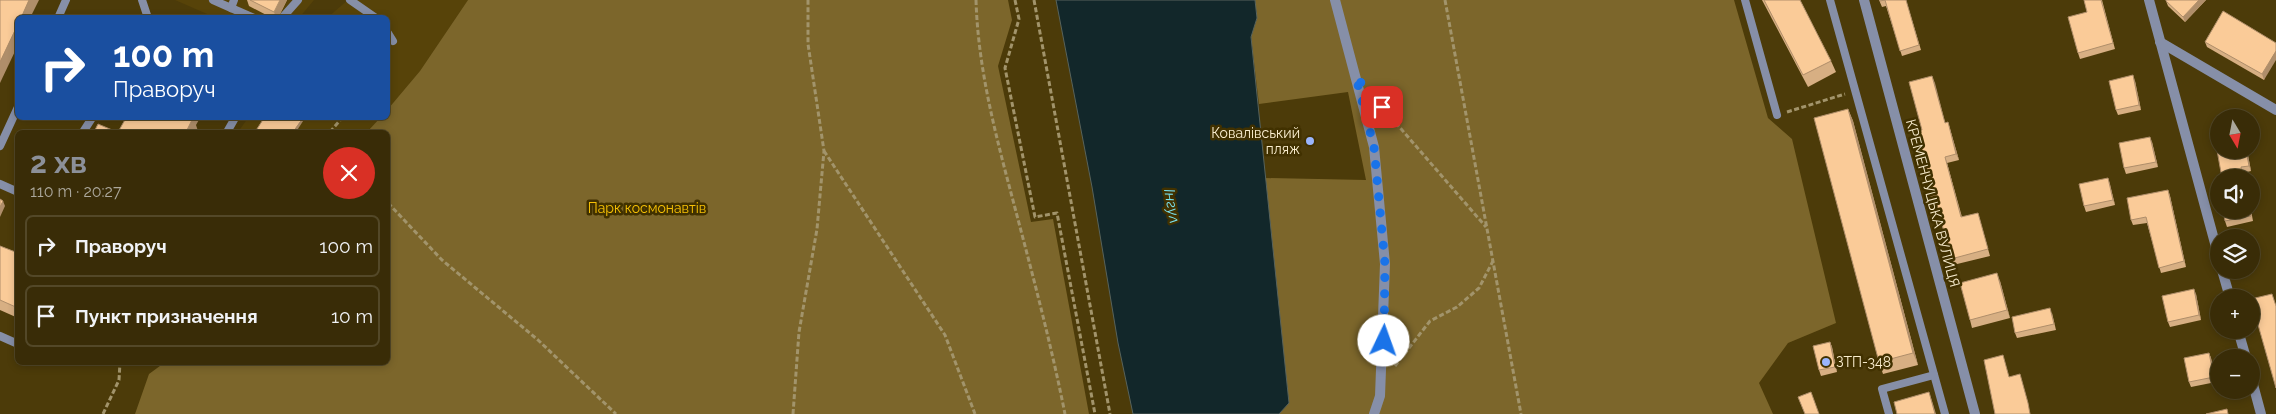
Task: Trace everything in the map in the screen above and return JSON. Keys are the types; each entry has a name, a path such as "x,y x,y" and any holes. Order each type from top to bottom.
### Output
{"street":[{"path":"1335,0 1374,147 1385,264 1380,396 1374,414"},
{"name":"КРЕМЕНЧУЦЬКА ВУЛИЦЯ","path":"1864,0 1975,414"},
{"path":"2149,0 2211,229"},
{"path":"2160,42 2276,110"},
{"path":"2257,399 2261,414"}],"lane":[{"path":"59,15 66,0"},
{"path":"142,0 147,15"},
{"path":"213,0 232,4 249,15"},
{"path":"285,15 298,0"},
{"path":"350,0 372,15"},
{"path":"1746,0 1776,115"},
{"path":"1830,0 1945,414"},
{"path":"390,36 393,41"},
{"path":"0,146 15,114"},
{"path":"0,184 15,191"},
{"path":"0,336 15,343"},
{"path":"1889,414 1882,389 1934,375"}],"path":[{"path":"793,414 799,332 817,229 824,151 808,44 808,0"},
{"path":"976,0 977,36 996,135 1042,310 1064,414"},
{"path":"1016,0 1019,19 1005,68 1035,217 1056,213 1094,414"},
{"path":"1034,0 1110,414"},
{"path":"1445,0 1521,414"},
{"path":"1356,77 1487,228"},
{"path":"1776,115 1834,97"},
{"path":"332,130 341,120"},
{"path":"824,151 945,335 975,414"},
{"path":"390,205 442,260 538,340 616,414"},
{"path":"1392,371 1430,321 1457,307 1479,288 1493,261"},
{"path":"103,414 119,380 120,365"}],"shaded area":[{"path":"175,0 314,0 302,15 209,15"},
{"path":"348,0 468,0 420,71 390,107 390,15 330,15"},
{"path":"247,120 378,120 369,130 239,130"}],"green space":[{"name":"Парк космонавтів","path":"468,0 1008,0 1012,20 998,66 1031,222 1053,219 1089,414 135,414 149,374 161,365 390,365 390,130 369,130 378,120 390,120 390,107 420,71"},
{"path":"1255,0 1734,0 1768,118 1792,139 1836,323 1788,343 1759,383 1773,414 1279,414 1289,403 1264,178 1366,180 1348,92 1259,104 1251,37 1257,18"}],"water":[{"name":"Інгул","path":"1056,0 1255,0 1257,18 1251,37 1289,403 1279,414 1133,414 1118,343 1092,187"}],"building":[{"path":"0,0 29,0 22,15 15,15 15,30 0,62"},
{"path":"250,0 280,0 274,12"},
{"path":"1764,0 1800,0 1831,61 1803,75"},
{"path":"1885,0 1906,0 1919,45 1900,51"},
{"path":"2084,0 2101,0 2113,43 2078,53 2068,17 2087,12"},
{"path":"2166,0 2199,0 2183,17"},
{"path":"2223,11 2276,43 2276,51 2262,74 2205,42"},
{"path":"2133,75 2139,105 2116,110 2109,81"},
{"path":"1932,76 1945,123 1948,122 1956,154 1945,157 1961,217 1978,213 1988,249 1951,259 1936,201 1932,202 1926,179 1929,178 1917,131 1922,130 1909,82"},
{"path":"1848,109 1913,353 1879,362 1814,118"},
{"path":"125,120 192,120 187,130 119,130"},
{"path":"263,120 302,120 294,130 256,130"},
{"path":"98,124 112,130 95,130"},
{"path":"2150,137 2156,162 2124,168 2119,143"},
{"path":"2219,159 2248,159 2249,166 2241,167 2241,169 2220,169"},
{"path":"2108,178 2113,200 2084,206 2079,184"},
{"path":"2168,190 2184,261 2159,268 2146,217 2131,220 2127,198"},
{"path":"0,246 15,252 15,307 0,300"},
{"path":"1997,273 2007,310 1970,320 1960,283"},
{"path":"2194,289 2199,315 2168,322 2162,296"},
{"path":"2272,294 2276,306 2276,388 2260,332 2260,297"},
{"path":"2050,308 2054,324 2015,333 2012,317"},
{"name":"ЗТП-348","path":"1830,342 1835,367 1819,370 1813,346"},
{"path":"2209,353 2210,378 2189,382 2184,358"},
{"path":"2003,355 2009,377 2020,374 2030,414 1995,414 1984,360"},
{"path":"1811,392 1819,414 1805,414 1798,397"},
{"path":"1929,392 1935,414 1897,414 1894,402"},
{"path":"2227,409 2228,414 2206,414"}],"place":[{"name":"Ковалівський пляж","path":"1310,141"},
{"name":"ЗТП-348","path":"1826,362"}],"route":[{"path":"1382,107 1356,77 1374,147 1385,264 1384,341"}]}
